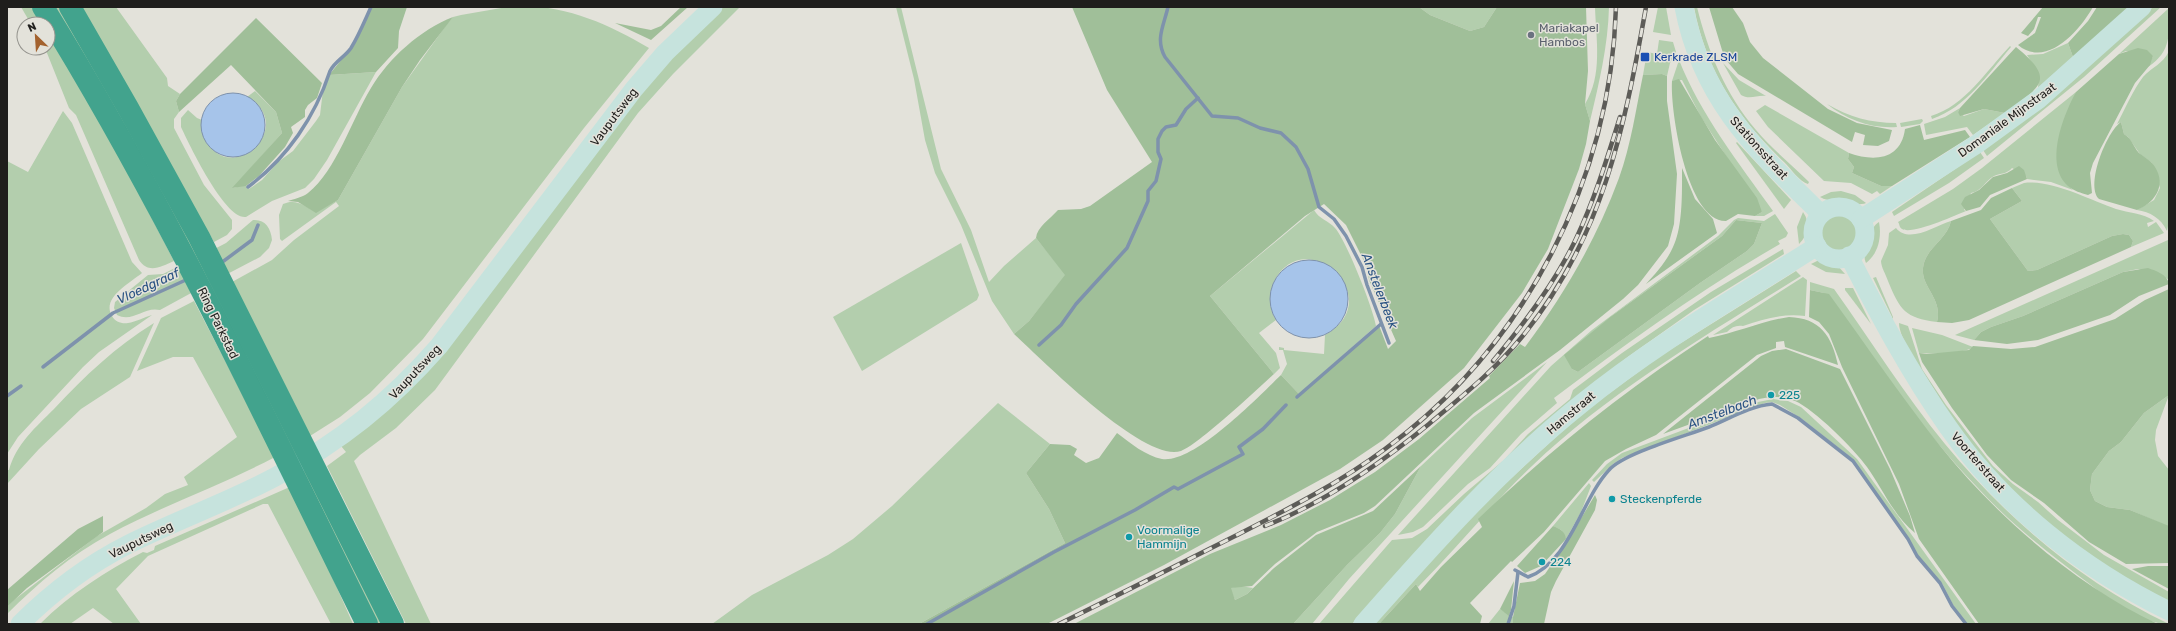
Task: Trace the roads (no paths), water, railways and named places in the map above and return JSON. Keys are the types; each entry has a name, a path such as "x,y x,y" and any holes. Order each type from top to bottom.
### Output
{"highway":[{"name":"Ring Parkstad","path":"43,7 103,109 179,246 216,296 393,624"},
{"name":"Ring Parkstad","path":"70,7 199,236 216,296 367,624"}],"street":[{"name":"Vauputsweg","path":"20,624 60,588 110,554 274,477 328,446 384,403 413,376 439,346 634,89 664,53 713,7"},
{"name":"Stationsstraat","path":"1684,7 1694,44 1710,82 1725,110 1756,149 1821,214"},
{"name":"Domaniale Mijnstraat","path":"1861,219 1977,144 2038,98 2142,7"},
{"path":"1839,207 1852,210 1861,219 1865,233 1864,240 1855,252 1849,256 1831,257 1817,246 1813,233 1817,219 1821,214 1833,208 1839,207"},
{"name":"Hamstraat","path":"1363,624 1479,498 1531,447 1576,408 1641,359 1817,246"},
{"name":"Voorterstraat","path":"1849,256 1909,368 1948,427 1979,466 2033,520 2087,564 2121,585 2169,611"}],"water":[{"path":"233,93 251,99 259,107 265,125 259,143 251,151 233,157 215,151 207,143 201,125 207,107 215,99"},
{"path":"1309,260 1324,263 1337,271 1345,284 1348,299 1345,314 1337,327 1324,335 1309,338 1294,335 1281,327 1273,314 1270,299 1273,284 1281,271 1294,263"}],"waterway":[{"name":"Vloedgraaf","path":"248,187 275,163 298,135 308,120 324,88 330,71 351,48 371,7"},
{"name":"Anstelerbeek","path":"1168,7 1160,38 1162,50 1165,57 1212,116 1238,118 1260,128 1281,133 1296,147 1308,169 1319,207 1334,219 1346,236 1362,267 1367,285 1389,343"},
{"path":"1039,345 1061,325 1076,304 1127,248 1148,201 1148,191 1156,181 1161,159 1158,152 1158,139 1166,127 1176,125 1186,109 1198,98"},
{"name":"Vloedgraaf","path":"221,263 252,240 258,225"},
{"name":"Vloedgraaf","path":"43,367 113,313 188,279"},
{"path":"1297,397 1381,324"},
{"name":"Vloedgraaf","path":"7,396 21,386"},
{"name":"Amstelbach","path":"1515,570 1528,577 1542,569 1554,558 1565,544 1599,483 1609,470 1617,464 1641,451 1709,427 1756,407 1772,404 1798,418 1853,461 1908,539 1917,556 1940,583 1952,606 1966,624"},
{"path":"927,624 1054,552 1135,510 1174,487 1178,489 1243,454 1239,447 1263,429 1286,405"},
{"path":"1508,624 1514,606 1518,572"}],"railway":[{"path":"1059,624 1312,496 1349,474 1385,449 1435,408 1479,361 1518,310 1551,254 1578,196 1597,134 1610,71 1616,7"},
{"path":"1265,526 1309,506 1351,481 1391,454 1429,424 1489,372 1511,350 1549,300 1572,261 1591,222 1606,181 1629,97 1646,7"},
{"path":"1493,361 1538,303 1567,257 1582,226 1594,195 1620,117"}],"place":[{"name":"Mariakapel Hambos","path":"1531,35"},
{"name":"Kerkrade ZLSM","path":"1645,57"},
{"name":"225","path":"1771,395"},
{"name":"Steckenpferde","path":"1612,499"},
{"name":"Voormalige Hammijn","path":"1129,537"},
{"name":"224","path":"1542,562"}]}
